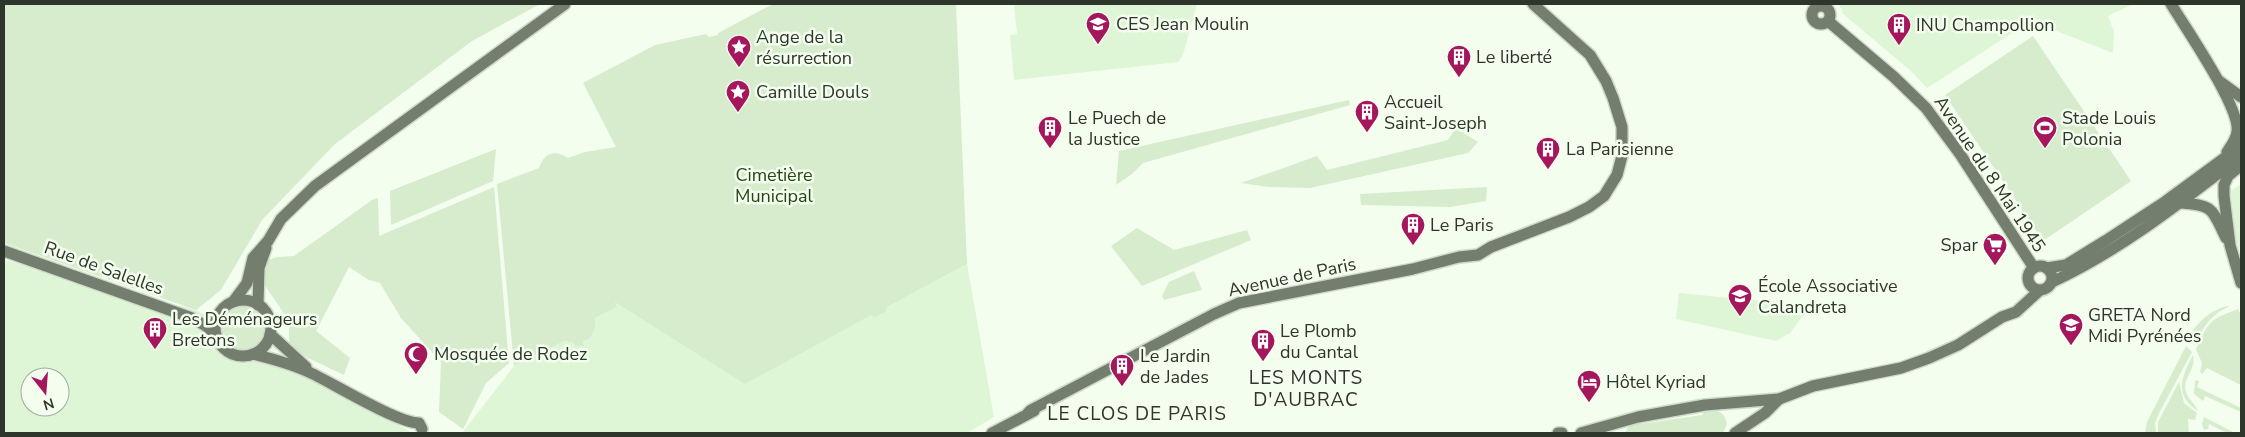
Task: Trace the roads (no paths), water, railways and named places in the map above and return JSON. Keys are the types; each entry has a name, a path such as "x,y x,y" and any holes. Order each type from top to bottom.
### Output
{"main road":[{"path":"270,334 261,349 253,354 245,356 230,353 219,343 216,334 216,320 219,314 233,302 247,283 254,258 268,241 281,219 315,186 565,4"},
{"name":"Avenue de Paris","path":"992,433 1214,314 1239,304 1413,269 1459,257 1478,246 1490,247 1569,217 1589,207 1604,196 1617,175 1622,156 1622,137 1613,98 1606,81 1594,61 1575,41 1533,4"},
{"path":"2171,4 2217,80 2233,112 2237,132 2233,144 2222,158"},
{"name":"Avenue du 8 Mai 1945","path":"1811,6 1815,22 1822,24 1828,21 1894,77 1926,108 1960,154 2034,268"},
{"path":"2217,80 2239,93"},
{"path":"2002,317 2021,297 2028,283 2029,273 2034,268 2040,266 2046,268 2066,266 2166,201 2222,158 2241,146"},
{"path":"1581,433 1638,417 1705,405 1779,399 1813,386 1901,368 1929,358 1958,345 2002,317 2016,312 2052,282 2074,272 2133,236 2181,203 2241,156"},
{"path":"2241,165 2228,176 2224,186 2230,245 2241,283"},
{"path":"2181,203 2203,204 2213,212 2230,245"},
{"path":"258,305 259,268 268,241"},
{"name":"Rue de Salelles","path":"4,251 192,318 216,334"},
{"path":"2046,268 2051,274 2052,282"},
{"path":"2028,283 2033,289 2039,291"},
{"path":"233,302 250,302 258,305 268,318 270,334 313,373"},
{"name":"Rue de Salelles","path":"192,318 219,314"},
{"path":"253,354 275,359 313,373 421,428"},
{"path":"1735,433 1765,413 1779,399"}],"place":[{"name":"CES Jean Moulin","path":"1098,45"},
{"name":"INU Champollion","path":"1899,46"},
{"name":"Ange de la résurrection","path":"739,68"},
{"name":"Le liberté","path":"1459,78"},
{"name":"Camille Douls","path":"738,113"},
{"name":"Accueil Saint-Joseph","path":"1367,133"},
{"name":"Le Puech de la Justice","path":"1050,149"},
{"name":"Stade Louis Polonia","path":"2045,149"},
{"name":"La Parisienne","path":"1548,170"},
{"name":"Le Paris","path":"1413,246"},
{"name":"Spar","path":"1995,266"},
{"name":"École Associative Calandreta","path":"1740,317"},
{"name":"GRETA Nord Midi Pyrénées","path":"2071,346"},
{"name":"Les Déménageurs Bretons","path":"155,350"},
{"name":"Le Plomb du Cantal","path":"1263,362"},
{"name":"Mosquée de Rodez","path":"416,375"},
{"name":"Le Jardin de Jades","path":"1122,387"},
{"name":"Hôtel Kyriad","path":"1589,403"}],"district":[{"name":"LES MONTS D'AUBRAC","path":"1306,388"},
{"name":"LE CLOS DE PARIS","path":"1137,413"}],"park label":[{"name":"Cimetière Municipal","path":"774,185"}]}
